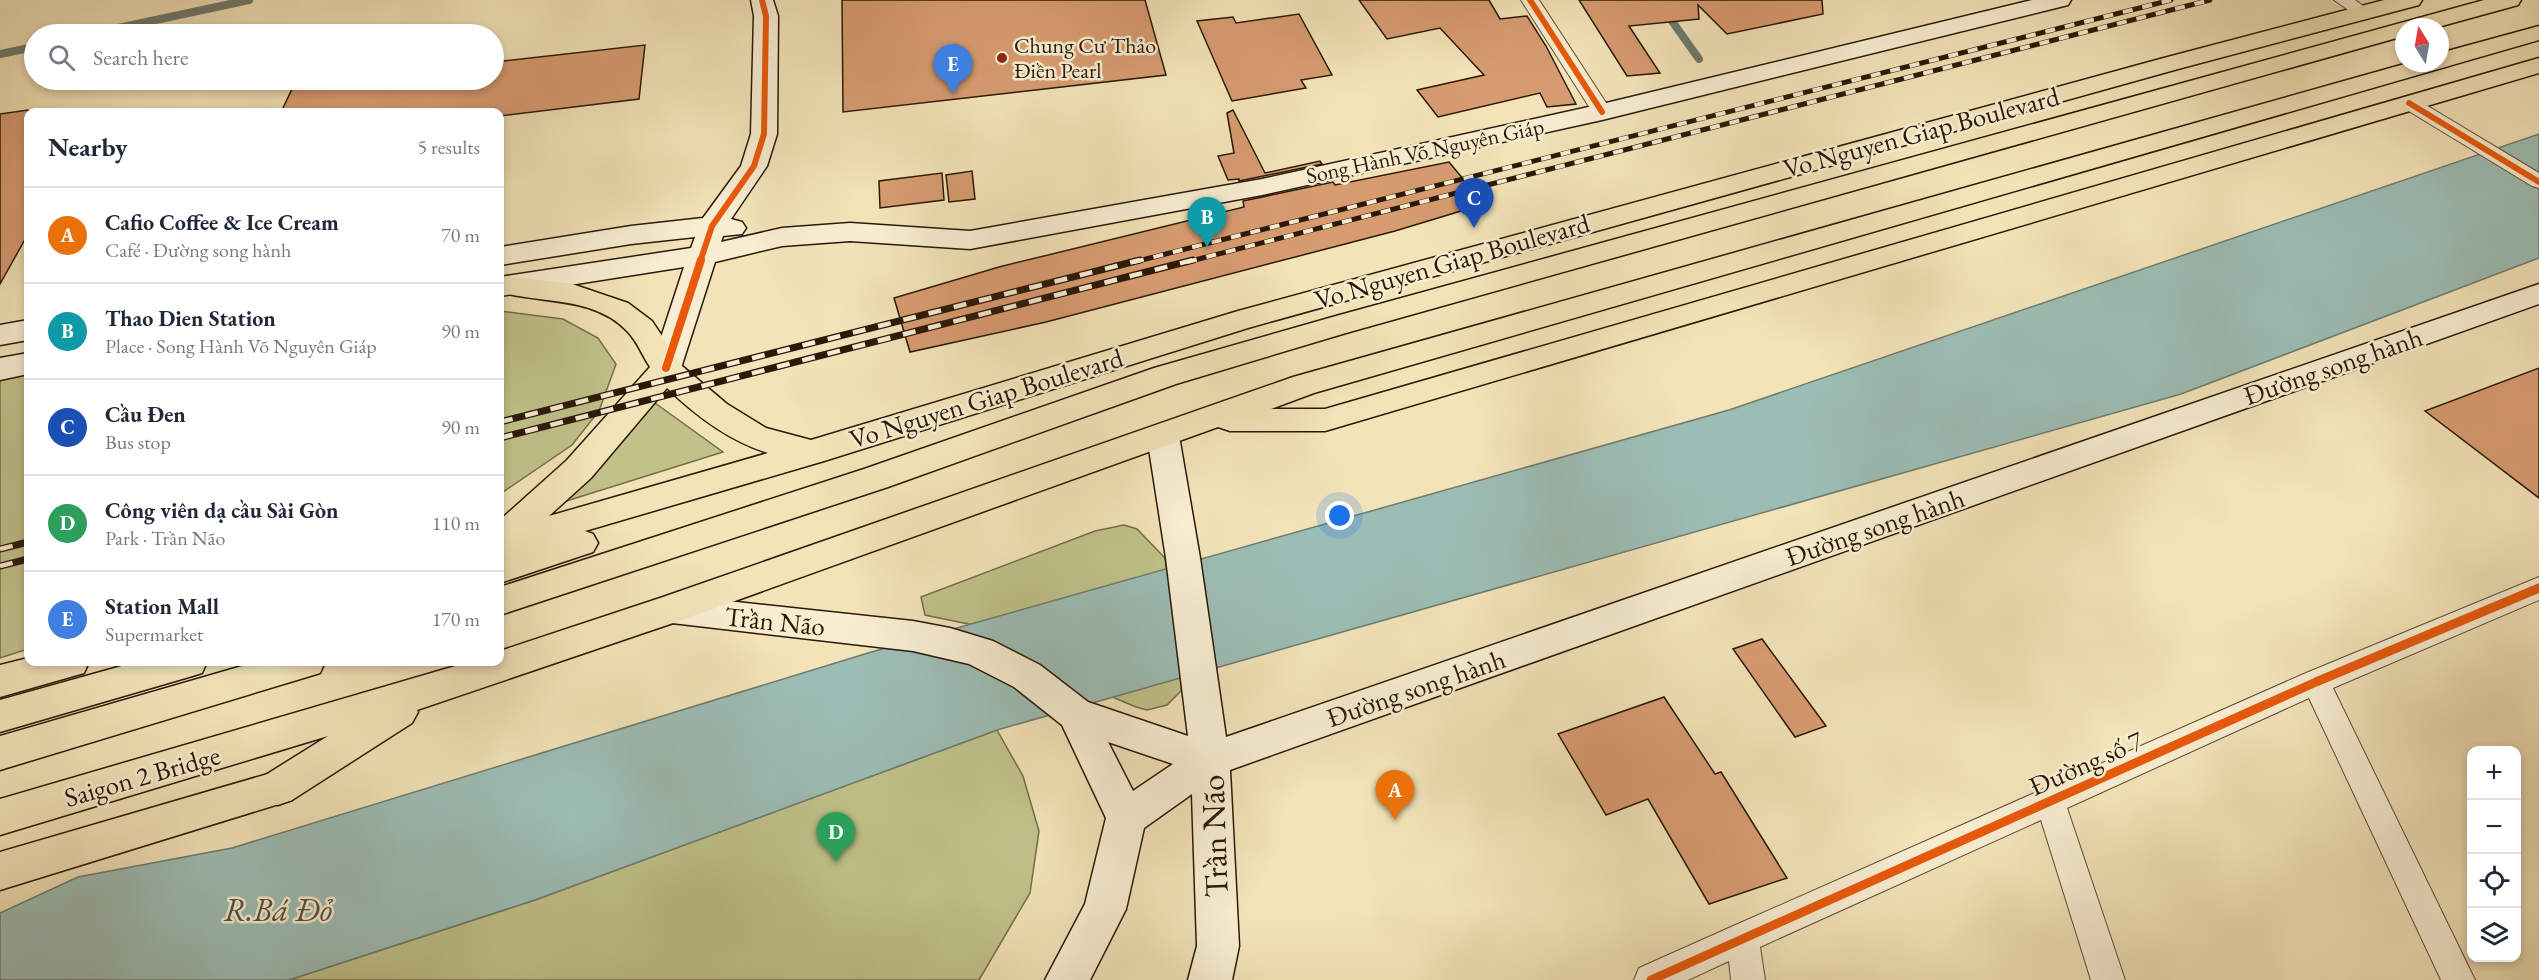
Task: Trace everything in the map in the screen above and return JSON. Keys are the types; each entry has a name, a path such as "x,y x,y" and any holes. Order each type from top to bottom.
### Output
{"main road":[{"path":"504,538 579,469 666,368 712,226 754,166 765,134 766,16 762,0"},
{"name":"Song Hành Võ Nguyên Giáp","path":"504,286 704,255 782,237 850,232 970,240 1262,187 1602,112 2060,0"},
{"name":"Vo Nguyen Giap Boulevard","path":"504,541 810,452 1261,314 2157,67 2354,6 2411,0"},
{"path":"2445,18 2510,0"},
{"name":"Vo Nguyen Giap Boulevard","path":"504,601 876,478 1165,376 2395,32"},
{"path":"2449,59 2539,33"},
{"path":"1207,420 1325,420 2539,65"},
{"path":"504,665 672,609 1304,385 2402,72"},
{"name":"Song Hành Võ Nguyên Giáp","path":"504,255 632,235 712,226 766,232 782,237"},
{"path":"504,286 560,291 605,304 633,320 653,345 666,368 710,407 748,433 810,452 876,478"},
{"name":"Đường song hành","path":"1126,818 1210,760 2539,294"},
{"path":"0,335 24,331"},
{"path":"0,369 24,365"},
{"name":"Trần Não","path":"1163,436 1183,558 1210,760 1218,946 1210,980"},
{"name":"Vo Nguyen Giap Boulevard","path":"504,568 796,476 876,478"},
{"name":"Trần Não","path":"672,609 914,636 950,643 1004,662 1027,676 1075,714"},
{"path":"0,681 82,676 158,666"},
{"path":"0,753 294,666"},
{"path":"436,688 502,666"},
{"path":"0,716 82,676"},
{"name":"Saigon 2 Bridge","path":"0,817 284,735 436,688"},
{"name":"Saigon 2 Bridge","path":"0,871 278,788 436,688"},
{"path":"1075,714 1210,760"},
{"path":"1067,980 1105,909 1126,818 1075,714"}],"street":[{"path":"1530,0 1602,112"},
{"path":"2409,103 2539,182"},
{"name":"Đường số 7","path":"1652,980 2316,682 2539,588"},
{"path":"2316,682 2458,980"},
{"path":"2050,802 2108,980"},
{"path":"1743,938 1748,980"}],"green space":[{"path":"504,312 563,319 598,338 616,364 599,411 572,445 504,491"},
{"path":"24,368 24,650 0,658 0,372"},
{"path":"655,403 723,452 557,504"},
{"path":"1124,525 1137,529 1165,558 1182,683 1181,691 1167,705 1147,710 1136,707 1103,693 978,626 925,615 921,597 1095,531"},
{"path":"997,730 1023,776 1039,831 1030,893 979,980 289,980 535,900"}],"water":[{"name":"R.Bá Đỏ","path":"2539,134 2539,258 2181,394 997,730 535,900 289,980 0,980 0,913 78,877 232,848 868,653 1729,410"}],"building":[{"name":"Chung Cư Thảo Điền Pearl","path":"842,0 1145,0 1166,75 843,112"},
{"path":"1359,0 1489,0 1500,19 1527,16 1546,46 1576,104 1547,107 1540,93 1438,117 1417,90 1484,75 1440,28 1387,39"},
{"path":"1579,0 1822,0 1823,14 1727,34 1698,5 1699,19 1629,26 1660,73 1627,76"},
{"path":"1299,14 1332,75 1301,80 1306,88 1232,101 1197,21 1233,17 1236,23"},
{"path":"645,45 639,99 504,116 504,108 283,108 292,90 504,90 504,61"},
{"path":"1233,110 1265,173 1320,161 1322,164 1239,181 1239,179 1228,180 1218,156 1234,153 1227,113"},
{"path":"24,111 24,241 0,284 0,114"},
{"path":"1449,162 1484,204 1395,231 1046,322 910,352 894,298 999,267 1244,207 1243,201 1333,182 1335,185"},
{"path":"972,171 975,199 949,202 946,175"},
{"path":"942,173 944,200 880,208 879,181"},
{"path":"2539,368 2539,498 2425,411"},
{"path":"1762,639 1826,726 1795,737 1733,649"},
{"path":"1664,697 1715,774 1721,772 1787,878 1709,904 1648,799 1606,815 1558,734"}],"waterway":[{"path":"137,24 249,0"},
{"path":"1657,0 1699,59"},
{"path":"0,54 24,49"}],"railway":[{"path":"1134,262 2171,0"},
{"path":"1187,262 2210,0"},
{"path":"504,421 1140,260"},
{"path":"504,437 1193,260"},
{"path":"0,549 24,543"},
{"path":"0,566 24,560"}],"cycle path":[{"path":"666,368 712,226 754,166 764,134 766,16 762,0"},
{"path":"1530,0 1602,112"},
{"path":"2409,103 2539,182"},
{"path":"1651,980 2316,682 2539,588"}],"place":[{"name":"Chung Cư Thảo Điền Pearl","path":"1002,58"},
{"name":"Station Mall","path":"953,94"},
{"name":"Cầu Đen","path":"1474,228"},
{"name":"Thao Dien Station","path":"1207,247"},
{"name":"Cafio Coffee & Ice Cream","path":"1395,820"},
{"name":"Công viên dạ cầu Sài Gòn","path":"836,862"}]}
